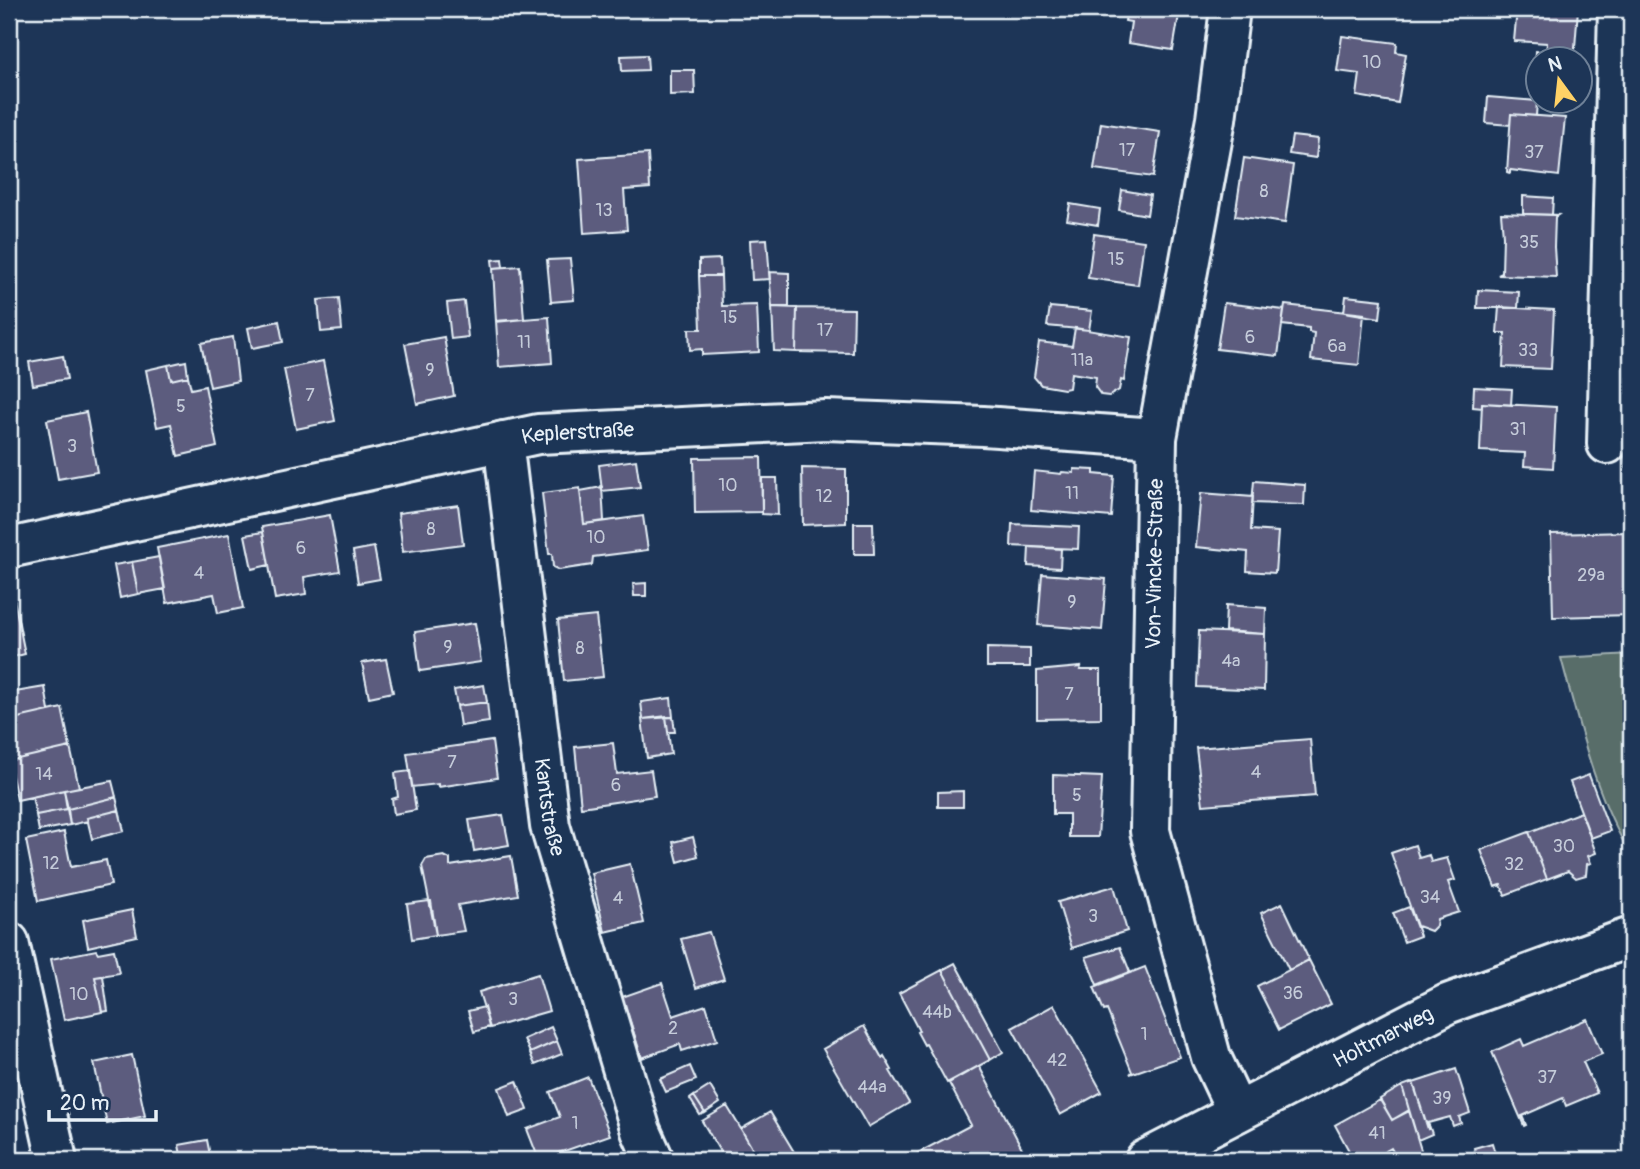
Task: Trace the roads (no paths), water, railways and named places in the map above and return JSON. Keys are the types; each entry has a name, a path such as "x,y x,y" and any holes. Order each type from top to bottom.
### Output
{"street":[{"name":"Von-Vincke-Straße","path":"1230,9 1216,119 1157,438 1150,831 1211,1057 1237,1112"},
{"path":"1607,444 1618,9"},
{"name":"Keplerstraße","path":"9,548 538,434 826,420 983,426 1157,438"},
{"name":"Kantstraße","path":"503,441 550,826 641,1131 654,1160"},
{"name":"Holtmarweg","path":"1145,1160 1447,1004 1631,937"},
{"path":"9,942 57,1160"}]}
